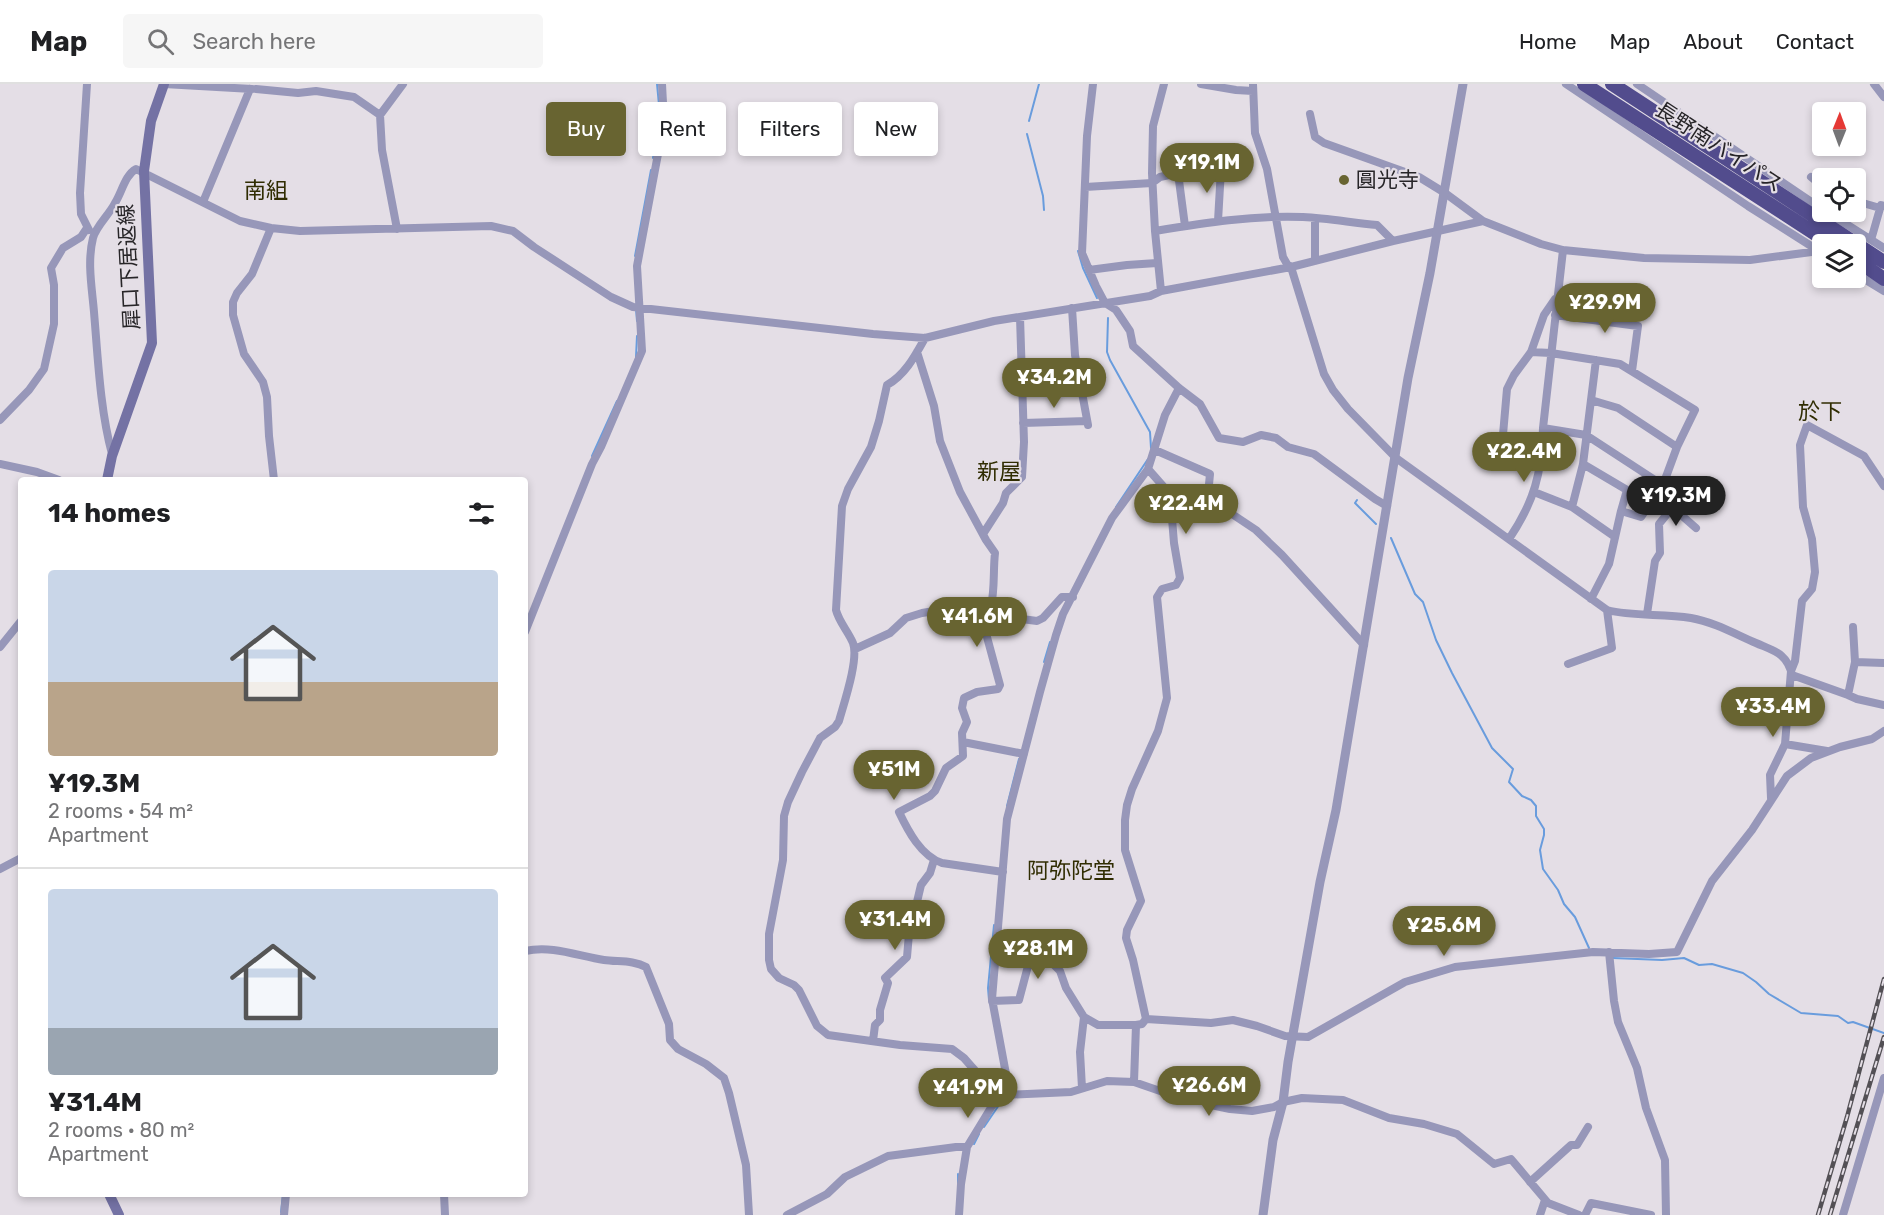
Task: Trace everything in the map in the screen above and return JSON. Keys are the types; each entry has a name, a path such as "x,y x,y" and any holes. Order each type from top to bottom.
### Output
{"highway":[{"name":"長野南バイパス","path":"1584,84 1884,262"},
{"name":"長野南バイパス","path":"1612,84 1759,189 1812,239"},
{"path":"1866,267 1884,279"}],"main road":[{"name":"犀口下居返線","path":"108,477 112,456 152,344 144,171 151,121 164,84"},
{"path":"110,1197 119,1215"}],"street":[{"path":"87,84 80,193 81,214 87,228 94,235"},
{"path":"164,84 255,87 298,93 316,91 354,97 380,115"},
{"path":"397,229 382,150 380,115 403,84"},
{"path":"528,624 592,464 642,351 637,307 637,266 664,122 662,84"},
{"path":"1093,84 1087,136 1082,253 1105,303 1116,310 1130,331 1133,346 1200,404 1219,438 1243,442 1261,435 1276,438 1288,447 1314,454 1387,506"},
{"path":"1161,291 1152,183 1153,126 1164,84"},
{"path":"1201,84 1236,90 1253,87 1255,133 1267,169 1283,257 1291,267 1323,374 1348,409 1396,458 1607,610 1618,613 1691,618 1711,623 1778,653 1789,662 1791,671 1785,744 1770,776 1771,798"},
{"path":"1264,1213 1273,1140 1283,1102 1320,882 1336,810 1408,378 1445,193 1463,84"},
{"path":"1566,84 1759,189 1812,206"},
{"path":"1637,84 1759,189"},
{"path":"1874,84 1884,97"},
{"path":"203,202 255,87"},
{"path":"1310,114 1315,137 1323,142 1419,177 1483,221 1541,244 1563,250 1644,258 1750,261 1812,252"},
{"path":"112,456 107,436 91,289 91,248 94,235 115,204 130,172 136,169 240,221 271,228 300,231 491,226 513,231 611,297 637,307 852,332 925,338 994,321 1150,296 1161,291 1291,267 1483,221"},
{"path":"1218,221 1221,169"},
{"path":"1085,187 1152,183 1160,177 1178,173 1185,226"},
{"path":"1866,203 1882,207 1871,240"},
{"path":"1155,231 1218,221 1275,217 1377,225 1393,241"},
{"path":"1315,219 1315,261"},
{"path":"1843,222 1884,248"},
{"path":"0,420 29,390 44,369 54,324 54,285 51,268 63,248 81,237 87,228"},
{"path":"271,228 252,274 233,302 233,315 244,354 263,382 267,397 274,477"},
{"path":"1509,539 1534,492 1542,458 1543,428 1563,250"},
{"path":"1089,270 1157,263"},
{"path":"1866,280 1884,291"},
{"path":"1542,458 1502,446 1507,389 1531,352 1544,315 1558,296"},
{"path":"1023,423 1087,423 1075,355 1072,308"},
{"path":"1555,315 1638,326 1632,371"},
{"path":"983,534 1003,503 1006,494 1022,477 1020,318"},
{"path":"925,338 899,378 887,385 871,447 848,489 842,506 836,610 853,642 854,661 839,721 836,727 820,738 802,772 784,816 783,860 769,934 771,969 779,978 799,990 818,1026 828,1035 952,1049 964,1058 1002,1097 1071,1092 1107,1081 1134,1082 1163,1092 1197,1097 1212,1105 1252,1111 1302,1098 1343,1100 1389,1118 1424,1124 1457,1134 1494,1164 1511,1159 1548,1203 1579,1215"},
{"path":"917,352 934,406 940,441 963,500 995,553 991,606 983,609 979,617 984,626 1000,685 998,689 977,692 964,698 962,708 967,722 962,733 963,756 946,768 935,791 930,796 899,812 912,836 934,860 1003,872"},
{"path":"1531,352 1620,364 1695,410 1677,447 1664,485 1641,517 1621,511"},
{"path":"1572,507 1582,464 1596,360"},
{"path":"959,1215 967,1147 987,1114 1002,1097 1006,1074 992,1001 1007,819 1024,754 1063,614 1112,518 1148,469 1165,415 1179,388"},
{"path":"1591,400 1618,408 1677,447"},
{"path":"1791,671 1796,660 1802,601 1812,589 1815,572 1812,539 1803,507 1800,445 1807,425 1864,456 1884,486"},
{"path":"1543,428 1586,435 1680,497 1659,524 1660,553 1655,561 1647,614"},
{"path":"1155,450 1209,474 1207,505"},
{"path":"0,464 51,477"},
{"path":"1582,464 1627,490 1609,564 1591,599"},
{"path":"1148,469 1170,494 1232,514 1256,530 1364,645"},
{"path":"1534,492 1572,507 1615,537"},
{"path":"1146,1019 1126,938 1127,930 1141,901 1125,850 1125,820 1132,789 1158,731 1167,698 1157,597 1162,590 1176,585 1180,578 1174,543 1170,494"},
{"path":"1672,507 1696,528"},
{"path":"855,649 890,633 906,618 922,613 964,606 1037,621 1043,618 1062,597 1073,597"},
{"path":"1568,664 1612,648 1607,610"},
{"path":"0,647 18,625"},
{"path":"1848,694 1855,662 1853,627"},
{"path":"1855,662 1884,663"},
{"path":"1791,671 1792,675 1857,699 1884,705"},
{"path":"1146,1019 1211,1023 1233,1020 1294,1038 1308,1037 1405,982 1455,967 1593,952 1649,954 1677,952 1712,881 1752,830 1771,798 1792,771 1811,758 1872,739 1884,731"},
{"path":"963,742 1024,754"},
{"path":"1785,744 1828,752"},
{"path":"0,869 18,860"},
{"path":"873,1041 875,1025 880,1020 880,1011 888,983 885,978 907,957 910,922 921,885 930,873 934,860"},
{"path":"528,951 543,949 646,967 669,1024 670,1040 678,1049 724,1078 746,1165 749,1215"},
{"path":"1609,952 1618,1022 1637,1068 1646,1108 1665,1160 1666,1215"},
{"path":"992,1001 1019,1000 1028,966 1037,962 1052,963 1060,971 1066,987 1084,1017 1098,1025 1136,1025 1142,1024 1146,1019"},
{"path":"1082,1088 1080,1053 1084,1017"},
{"path":"1134,1082 1136,1025"},
{"path":"1843,1215 1884,1078"},
{"path":"1530,1182 1571,1145 1576,1145 1588,1127"},
{"path":"787,1215 827,1194 845,1177 888,1156 967,1147"},
{"path":"284,1215 286,1197"},
{"path":"444,1197 445,1215"},
{"path":"1540,1215 1545,1200"},
{"path":"1586,1215 1591,1203 1651,1215"}],"waterway":[{"path":"657,84 659,102"},
{"path":"1029,121 1039,84"},
{"path":"1027,134 1043,196 1044,210"},
{"path":"635,256 651,170"},
{"path":"1078,251 1097,298"},
{"path":"636,309 637,321"},
{"path":"1108,318 1107,352 1150,432 1151,448"},
{"path":"636,357 637,336"},
{"path":"592,456 617,401"},
{"path":"1116,507 1148,459"},
{"path":"1357,500 1355,503 1376,524"},
{"path":"1391,538 1415,594 1423,602 1436,640 1452,673 1492,748 1513,769 1509,782 1522,796 1531,800 1536,806 1536,816 1544,829 1540,850 1543,869 1558,890 1564,904 1575,917 1589,948"},
{"path":"1044,662 1050,642"},
{"path":"1007,806 1019,759"},
{"path":"989,1000 994,925"},
{"path":"1613,958 1662,960 1684,958 1699,965 1712,964 1743,973 1769,994 1801,1013 1838,1016 1848,1023 1853,1022 1884,1033"},
{"path":"984,1127 1001,1102"},
{"path":"974,1144 979,1134"},
{"path":"958,1174 958,1183"},
{"path":"281,1212 283,1197"}],"railway":[{"path":"1818,1215 1884,979"},
{"path":"1830,1215 1884,1037"}],"place":[{"name":"圓光寺","path":"1344,180"}],"district":[{"name":"南組","path":"266,190"},
{"name":"於下","path":"1820,411"},
{"name":"新屋","path":"999,471"},
{"name":"阿弥陀堂","path":"1071,870"}]}
